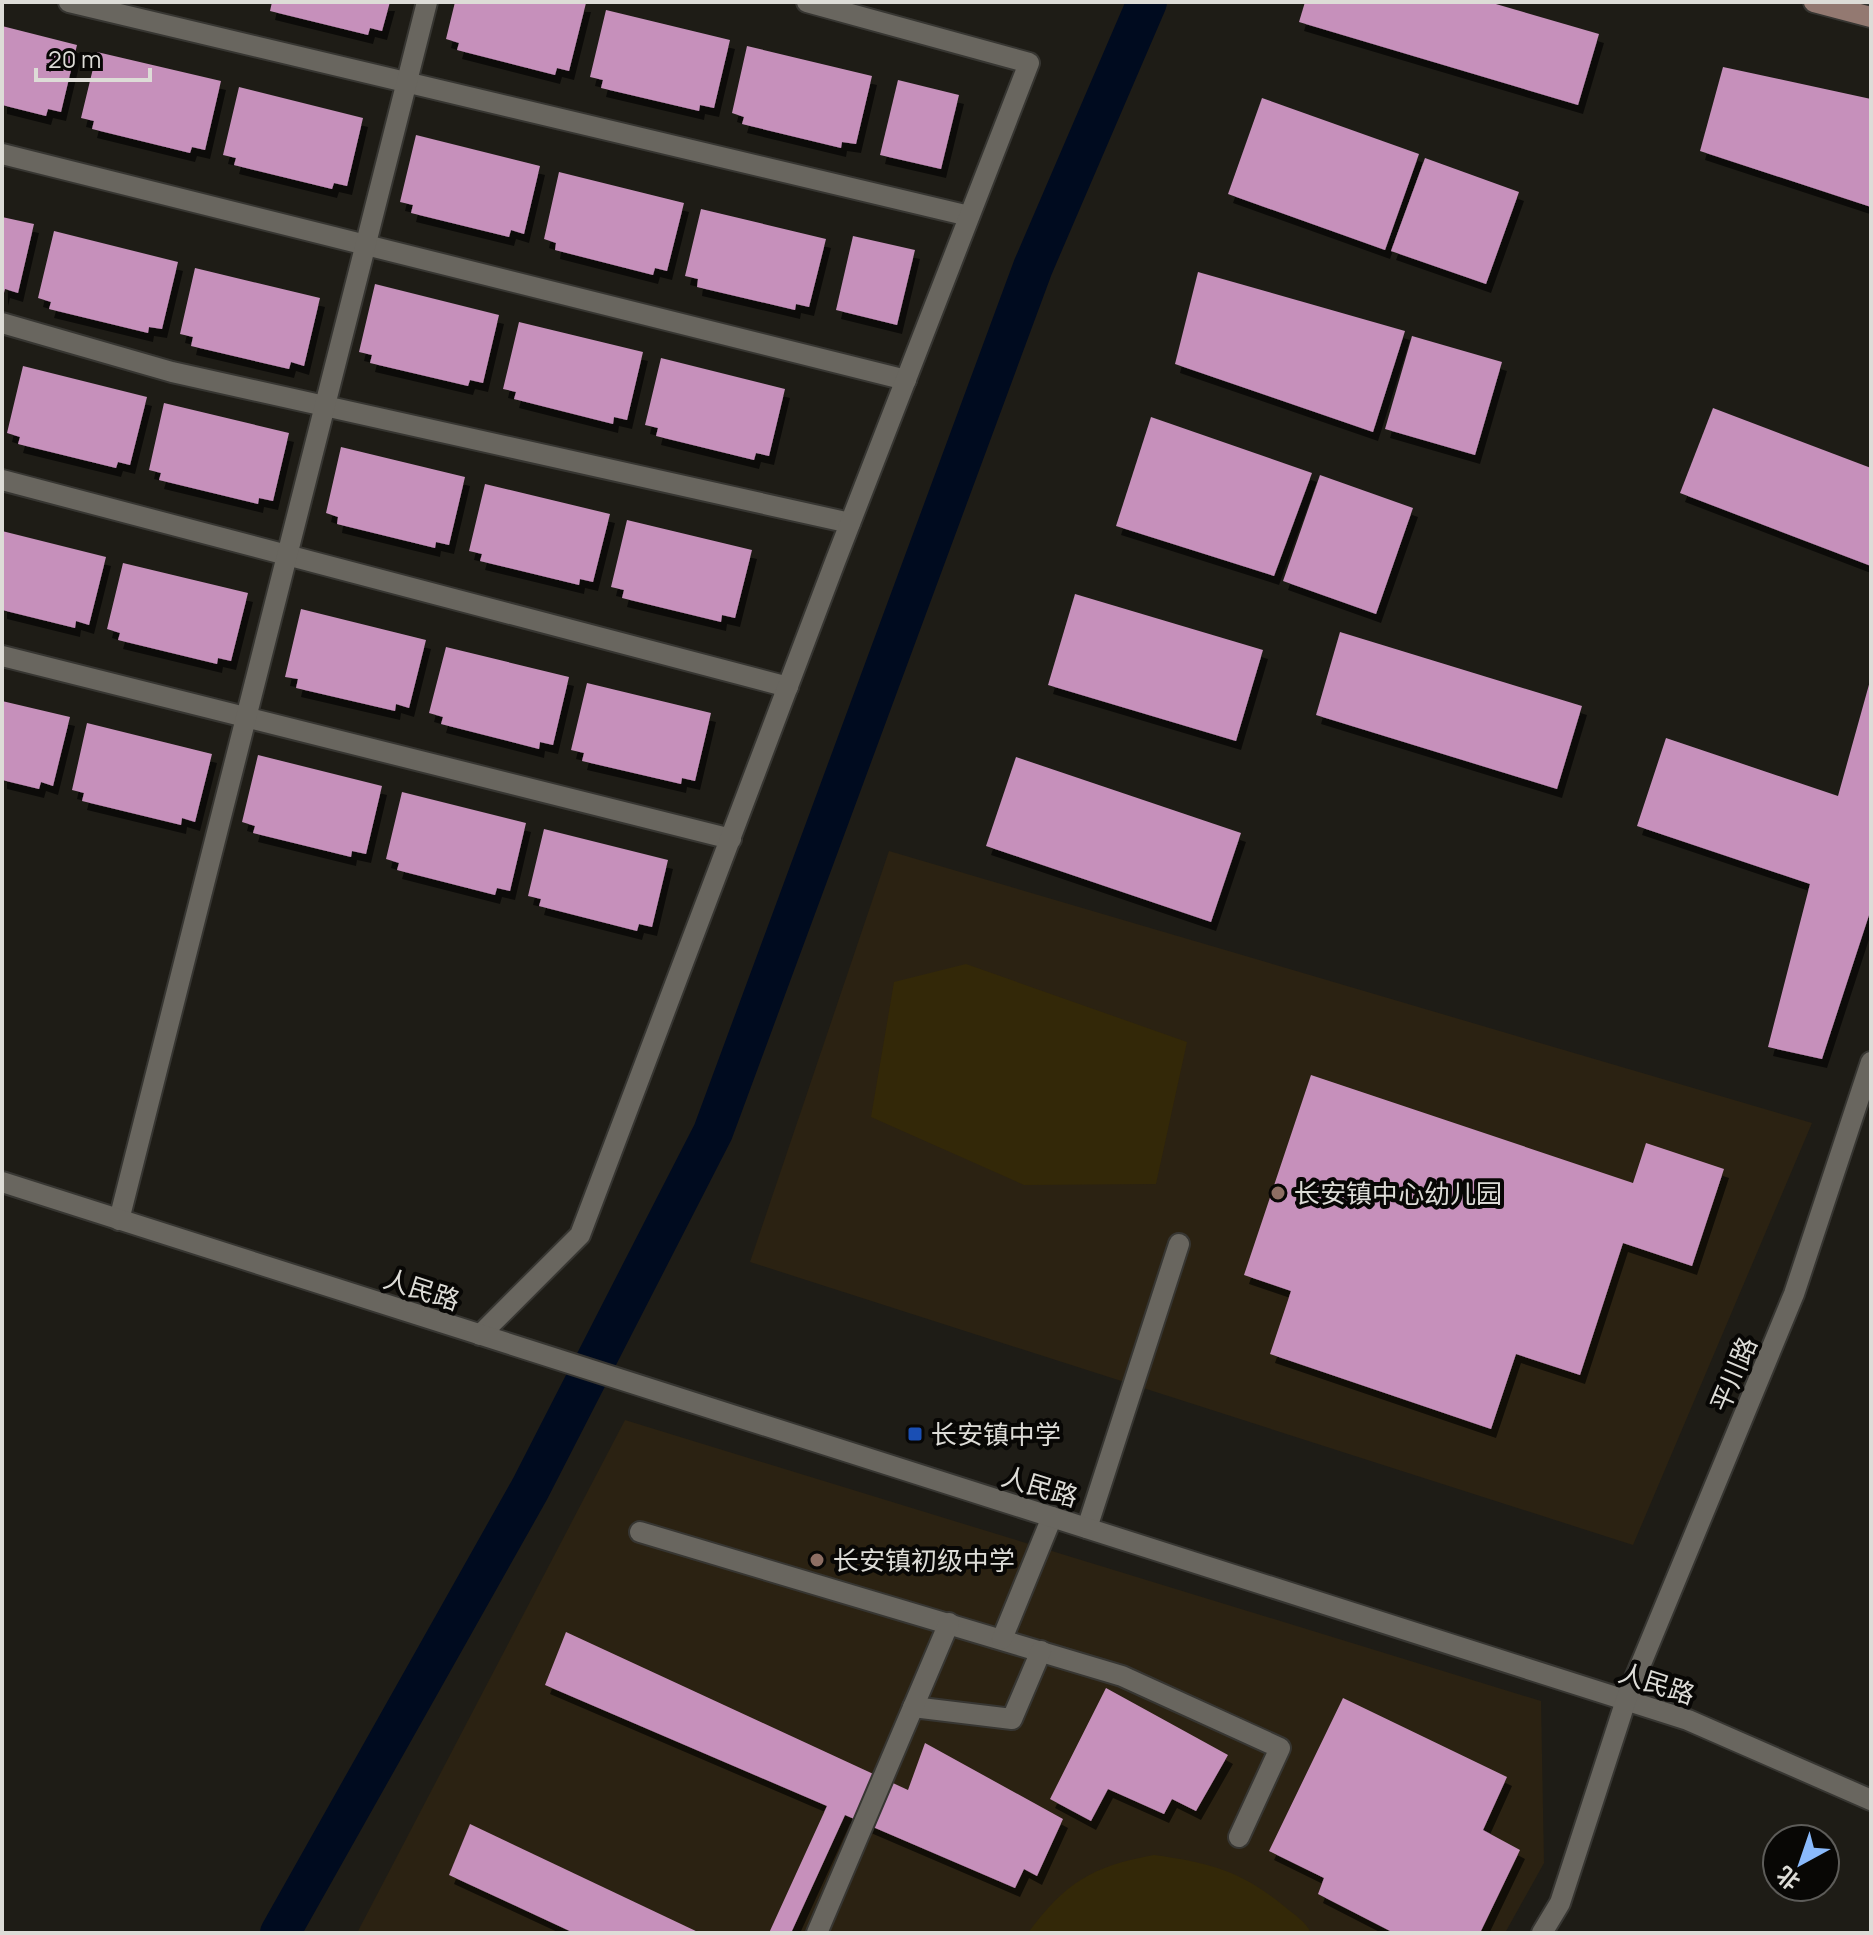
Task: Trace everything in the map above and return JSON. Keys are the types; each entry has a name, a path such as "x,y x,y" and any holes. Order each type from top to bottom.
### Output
{"main road":[{"path":"1814,2 1871,17"}],"street":[{"path":"69,2 969,216"},
{"path":"119,1220 427,2"},
{"path":"480,1335 580,1235 850,523 1029,63 807,2"},
{"path":"2,154 906,380"},
{"path":"2,323 172,372 850,523"},
{"path":"2,480 788,687"},
{"path":"2,656 731,839"},
{"name":"平川路","path":"1542,1933 1560,1903 1626,1700 1794,1294 1871,1062"},
{"name":"人民路","path":"2,1182 1688,1720 1871,1800"},
{"path":"1087,1528 1179,1244"},
{"path":"1002,1639 1052,1517"},
{"path":"640,1532 1122,1676 1280,1748 1239,1837"},
{"path":"817,1933 949,1623"},
{"path":"913,1707 1012,1719 1041,1651"}],"shaded area":[{"name":"长安镇中心幼儿园","path":"889,851 1812,1123 1633,1545 750,1262"},
{"path":"966,964 1187,1042 1156,1184 1024,1185 871,1117 894,982"},
{"name":"长安镇初级中学","path":"625,1420 1541,1701 1544,1863 1505,1933 357,1933"},
{"path":"1154,1855 1192,1861 1239,1876 1293,1913 1311,1933 1028,1933 1055,1901 1082,1879 1113,1865"}],"building":[{"path":"272,2 390,2 382,31 370,28 368,35 270,11"},
{"path":"455,2 586,3 569,71 557,68 555,75 457,50 459,43 446,39"},
{"path":"1305,2 1489,2 1599,34 1578,105 1299,22"},
{"path":"606,10 730,40 714,108 700,105 699,111 601,88 603,80 590,77"},
{"path":"2,26 77,45 61,112 48,109 46,116 2,105"},
{"path":"747,46 872,76 856,144 842,142 841,148 742,124 744,117 732,113"},
{"path":"97,52 221,81 205,150 192,147 190,153 92,129 94,121 81,118"},
{"path":"1723,67 1871,99 1871,207 1700,151"},
{"path":"898,80 959,95 941,169 880,155"},
{"path":"239,87 363,118 347,186 334,183 332,189 234,165 236,158 223,155"},
{"path":"1262,98 1419,154 1385,250 1228,194"},
{"path":"416,135 540,166 524,234 511,230 509,237 411,213 413,205 400,202"},
{"path":"1425,158 1519,192 1486,284 1391,251"},
{"path":"559,172 684,203 667,271 655,268 653,275 555,250 556,243 544,239"},
{"path":"701,209 826,239 809,307 796,304 795,310 697,287 698,279 685,276"},
{"path":"2,217 34,224 18,293 5,289 3,297"},
{"path":"54,231 178,262 162,329 149,327 148,333 49,309 51,302 38,298"},
{"path":"853,236 915,250 897,325 836,310"},
{"path":"195,268 320,298 304,366 291,362 289,369 191,346 193,337 180,334"},
{"path":"1198,272 1405,331 1373,432 1175,364"},
{"path":"375,284 499,315 483,383 470,380 468,386 370,363 372,355 359,352"},
{"path":"519,322 643,352 627,420 614,417 613,424 514,399 516,392 503,389"},
{"path":"1412,336 1502,362 1475,455 1385,429"},
{"path":"661,358 785,389 769,456 756,453 754,460 656,436 658,428 645,425"},
{"path":"23,366 147,397 130,465 118,462 116,468 18,444 20,437 7,433"},
{"path":"164,403 289,433 273,501 259,498 258,504 159,480 161,473 149,470"},
{"path":"1713,408 1871,468 1871,566 1680,493"},
{"path":"1151,417 1312,473 1274,576 1116,526"},
{"path":"341,447 465,477 449,545 436,542 435,548 337,524 338,517 326,513"},
{"path":"1320,475 1413,508 1376,614 1283,581"},
{"path":"485,484 610,514 593,582 580,579 579,585 480,561 482,554 469,551"},
{"path":"627,520 752,550 735,618 722,615 721,622 622,598 624,590 611,587"},
{"path":"2,531 106,557 89,625 76,621 75,628 2,610"},
{"path":"123,563 248,593 231,661 218,658 217,664 118,640 120,633 107,629"},
{"path":"1075,594 1263,650 1236,741 1048,685"},
{"path":"301,609 426,640 409,708 396,704 395,711 296,688 298,679 285,677"},
{"path":"1340,632 1582,706 1557,789 1316,715"},
{"path":"446,647 569,677 553,745 540,742 539,749 441,724 443,717 429,713"},
{"path":"1870,681 1871,909 1822,1059 1768,1047 1810,884 1637,826 1666,738 1838,796"},
{"path":"587,683 711,713 695,781 682,778 681,784 582,761 584,753 571,750"},
{"path":"2,701 70,717 53,786 41,782 39,789 2,780"},
{"path":"87,723 212,754 195,822 182,818 181,825 82,801 84,793 72,790"},
{"path":"258,755 382,786 366,854 352,851 351,857 253,833 255,826 242,822"},
{"path":"1016,757 1241,833 1211,922 986,846"},
{"path":"402,792 526,823 510,891 497,888 495,895 397,870 399,863 386,859"},
{"path":"544,829 668,860 652,927 639,924 637,931 539,906 541,899 528,896"},
{"path":"1311,1075 1633,1183 1646,1143 1724,1169 1692,1266 1623,1243 1580,1375 1516,1354 1491,1429 1270,1354 1291,1291 1244,1275"},
{"path":"566,1632 908,1790 925,1743 1063,1819 1037,1876 1024,1869 1015,1888 845,1815 791,1933 769,1933 827,1806 545,1685"},
{"path":"1106,1688 1228,1755 1196,1811 1172,1799 1164,1814 1108,1789 1091,1821 1050,1799"},
{"path":"1343,1698 1507,1777 1483,1830 1520,1850 1480,1933 1394,1933 1318,1894 1324,1878 1269,1851"},
{"path":"470,1824 700,1933 574,1933 449,1875"}],"waterway":[{"path":"280,1933 530,1489 713,1132 1033,267 1147,2"}],"place":[{"name":"长安镇中心幼儿园","path":"1278,1193"},
{"name":"长安镇中学","path":"915,1434"},
{"name":"长安镇初级中学","path":"817,1560"}]}
